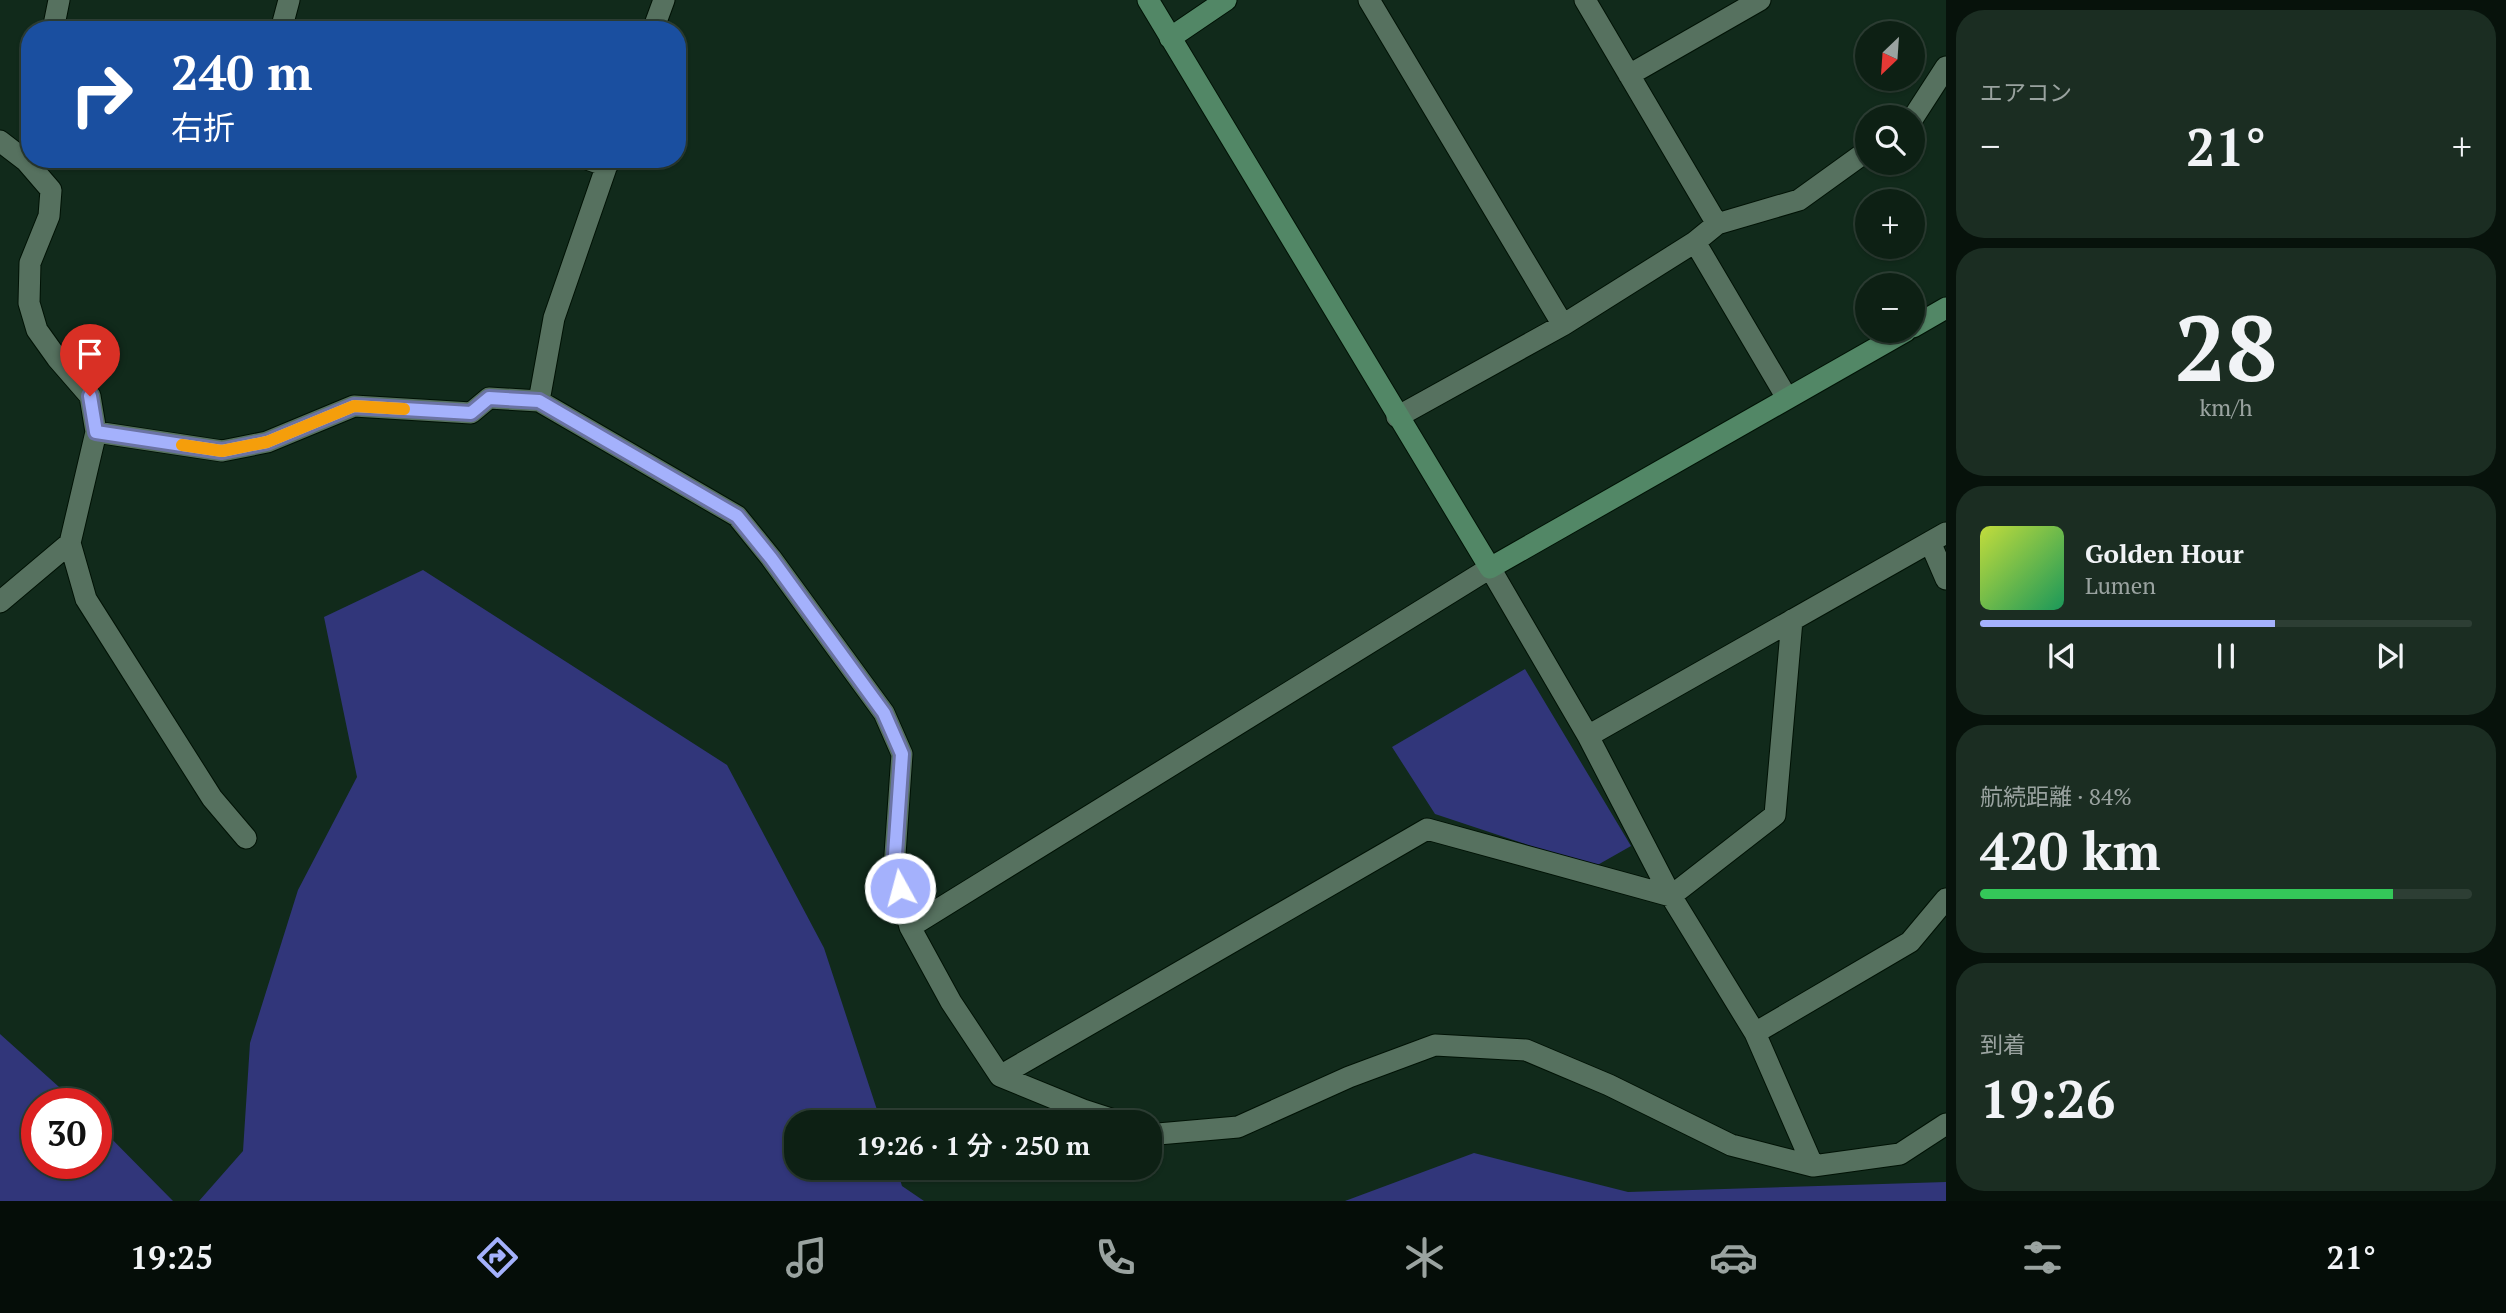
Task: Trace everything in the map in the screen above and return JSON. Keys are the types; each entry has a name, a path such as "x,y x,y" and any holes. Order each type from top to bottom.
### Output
{"street":[{"path":"55,21 59,0"},
{"path":"283,21 289,0"},
{"path":"656,21 664,0"},
{"path":"1147,0 1490,568 1588,736 1671,896 1755,1032 1812,1166"},
{"path":"1170,38 1226,0"},
{"path":"1369,0 1563,325"},
{"path":"1586,0 1717,224"},
{"path":"1629,75 1760,0"},
{"path":"1921,105 1946,67"},
{"path":"0,141 21,149"},
{"path":"1397,417 1563,325 1695,242 1717,224 1799,200 1855,160"},
{"path":"38,168 51,190 49,216 30,263 29,303 37,330 90,396 96,432 70,543 86,599 212,797 246,838"},
{"path":"539,401 554,318 599,168"},
{"path":"1695,242 1787,398"},
{"path":"1925,320 1946,308"},
{"path":"910,927 1490,568 1885,343"},
{"path":"96,432 222,451 267,442 354,406 471,413 489,398 539,401 737,516 771,558 884,713 902,754 894,869 910,927 951,1002 1000,1076 1083,1110"},
{"path":"1588,736 1938,538 1946,579"},
{"path":"0,601 70,543"},
{"path":"1671,896 1775,815 1792,620"},
{"path":"1000,1076 1427,829 1671,896"},
{"path":"1755,1032 1910,942 1946,899"},
{"path":"1162,1134 1238,1127 1349,1077 1435,1045 1526,1050 1609,1085 1731,1145 1812,1166 1900,1154 1946,1124"}],"shaded area":[{"path":"423,570 727,765 824,948 877,1110 784,1110 784,1180 900,1180 902,1186 924,1201 199,1201 243,1151 250,1043 298,890 357,777 324,617"},
{"path":"1525,669 1631,846 1594,867 1435,814 1392,747"},
{"path":"0,1034 60,1088 21,1088 21,1179 112,1179 112,1139 173,1201 0,1201"},
{"path":"1474,1153 1628,1192 1946,1182 1946,1201 1345,1201"}],"slow traffic":[{"path":"182,445 222,451 267,442 354,406 404,409"}],"route":[{"path":"90,396 96,432 222,451 267,442 354,406 471,413 489,398 539,401 737,516 771,558 884,713 902,754 894,869 900,888"}]}
